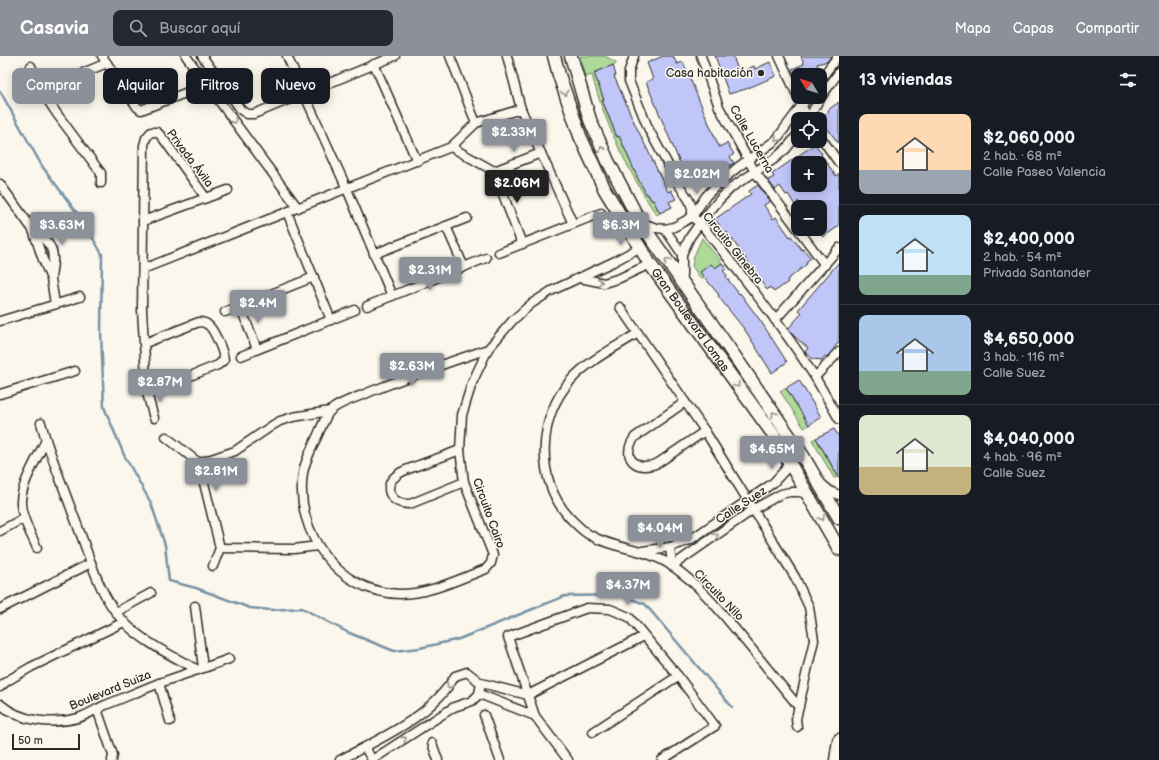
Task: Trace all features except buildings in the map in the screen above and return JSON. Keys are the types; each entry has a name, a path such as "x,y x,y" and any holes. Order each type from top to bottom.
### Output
{"main road":[{"name":"Gran Boulevard Lomas","path":"554,56 580,136 606,190 639,248 773,434 838,544"},
{"name":"Gran Boulevard Lomas","path":"571,56 590,120 608,161 640,222 747,373 816,478 839,518"},
{"path":"682,308 696,301"},
{"path":"836,760 839,740"}],"street":[{"path":"186,56 195,68"},
{"path":"202,56 210,68"},
{"path":"287,56 293,68"},
{"path":"330,82 395,56"},
{"path":"450,56 476,124"},
{"path":"507,56 521,109 573,224"},
{"name":"Circuito Ginebra","path":"634,56 629,71 629,81 650,130 678,185 689,200 692,208 692,217 700,223 775,320 815,377 839,419"},
{"name":"Calle Lucerna","path":"701,56 719,107 755,172 825,265"},
{"path":"779,56 804,112"},
{"path":"827,71 838,56"},
{"path":"86,68 104,59 137,107 142,110 186,93"},
{"path":"374,64 417,161"},
{"path":"812,112 839,72"},
{"path":"50,104 100,173 101,183"},
{"path":"221,104 298,208"},
{"path":"237,104 241,110 247,114 254,114 278,104"},
{"path":"309,104 392,296"},
{"path":"640,222 656,228 665,228 674,227 692,217 706,196 720,182 776,140 804,104"},
{"path":"143,269 451,148 476,124 521,109"},
{"name":"Privada Ávila","path":"154,418 147,393 142,310 144,145 146,138 151,132 156,132 162,137 206,198"},
{"path":"682,282 682,254 690,237 700,223 728,191 773,160 791,143"},
{"path":"827,146 839,163"},
{"path":"451,148 494,172 522,244"},
{"path":"494,172 541,152"},
{"path":"0,184 33,230 51,279 55,304"},
{"name":"Privada Ávila","path":"143,221 228,190"},
{"path":"287,212 331,320"},
{"path":"499,253 601,213"},
{"path":"374,254 467,218"},
{"path":"446,226 464,267"},
{"path":"665,228 682,254"},
{"path":"33,230 46,239 52,248 53,263 51,279"},
{"name":"Circuito Cairo","path":"330,411 308,457 303,472 302,488 303,506 307,526 317,546 330,562 348,578 363,586 399,594 420,592 442,586 486,569 491,563 493,555 464,482 460,450 462,415 466,398 488,349 513,320 531,304 551,291 639,248"},
{"path":"775,320 839,248"},
{"path":"367,306 486,258"},
{"path":"580,278 604,282 620,278 650,264"},
{"path":"225,312 314,277"},
{"path":"0,321 80,297"},
{"path":"240,306 257,349"},
{"path":"620,307 705,431 795,576 809,607 814,640 796,719 797,726"},
{"path":"241,356 355,310"},
{"path":"145,343 199,322 206,323 211,327 224,355 224,360 218,365 147,393"},
{"name":"Circuito Nilo","path":"638,333 586,366 561,394 552,410 544,444 548,481 565,512 576,525 588,534 616,545 640,551 672,566 696,586 717,607 799,707"},
{"path":"199,463 235,451 280,421 293,417 330,411 346,402 386,386 488,349"},
{"path":"815,377 839,352"},
{"path":"0,394 75,371"},
{"path":"685,402 635,437 631,442 629,450 629,455 632,461 643,467 651,466 658,463 705,431"},
{"path":"41,423 96,578 116,612 124,622 147,640 177,659 200,669 195,606"},
{"path":"166,437 199,463 220,548 213,566"},
{"path":"37,548 24,518 21,505 21,494 46,440"},
{"path":"460,450 402,471 391,481 389,487 392,498 396,502 403,505 410,504 464,482"},
{"name":"Calle Suez","path":"640,551 670,547 690,540 772,483 779,477 789,461"},
{"path":"816,478 830,491 839,495"},
{"name":"Calle Suez","path":"672,566 754,509 781,494 799,492 808,494"},
{"path":"0,532 24,518"},
{"path":"220,548 294,549 317,546"},
{"path":"670,547 672,566"},
{"path":"0,609 91,563"},
{"path":"116,612 151,592"},
{"path":"566,759 535,716 508,637 587,608 610,609 629,617 678,676 715,726 662,760"},
{"path":"0,687 7,681 31,667 124,622"},
{"path":"340,760 383,737 429,708 448,688 455,676 467,672 481,683 528,695 644,636"},
{"name":"Boulevard Suiza","path":"0,704 19,715 33,720 45,722 79,718 159,683 229,659"},
{"path":"593,732 678,676"},
{"path":"159,683 170,722"},
{"path":"365,747 372,760 454,707 472,701 478,694 481,683"},
{"path":"478,694 535,716"},
{"path":"97,709 113,755 112,760"},
{"path":"484,715 500,760"},
{"path":"432,743 438,760"}],"green space":[{"path":"580,56 605,56 617,63 594,73 604,93 602,94 604,100 602,100 617,137 619,136 647,195 648,194 651,200 653,200 660,213 657,215 618,147 597,94 592,75 585,77"},
{"path":"702,238 722,263 715,268 701,273 704,277 701,279 692,266 694,256"},
{"path":"785,388 789,393 791,392 795,399 793,401 797,404 809,425 804,428 780,391"},
{"path":"816,438 839,477 834,478 812,440"}],"waterway":[{"path":"0,91 42,166 83,221 102,254 101,332 104,407 124,455 151,503 165,545 169,581 196,588 250,608 271,610 302,608 347,632 394,651 420,648 459,639 565,596 620,595 645,604 732,707"}],"place":[{"name":"Casa habitación","path":"761,73"}]}
